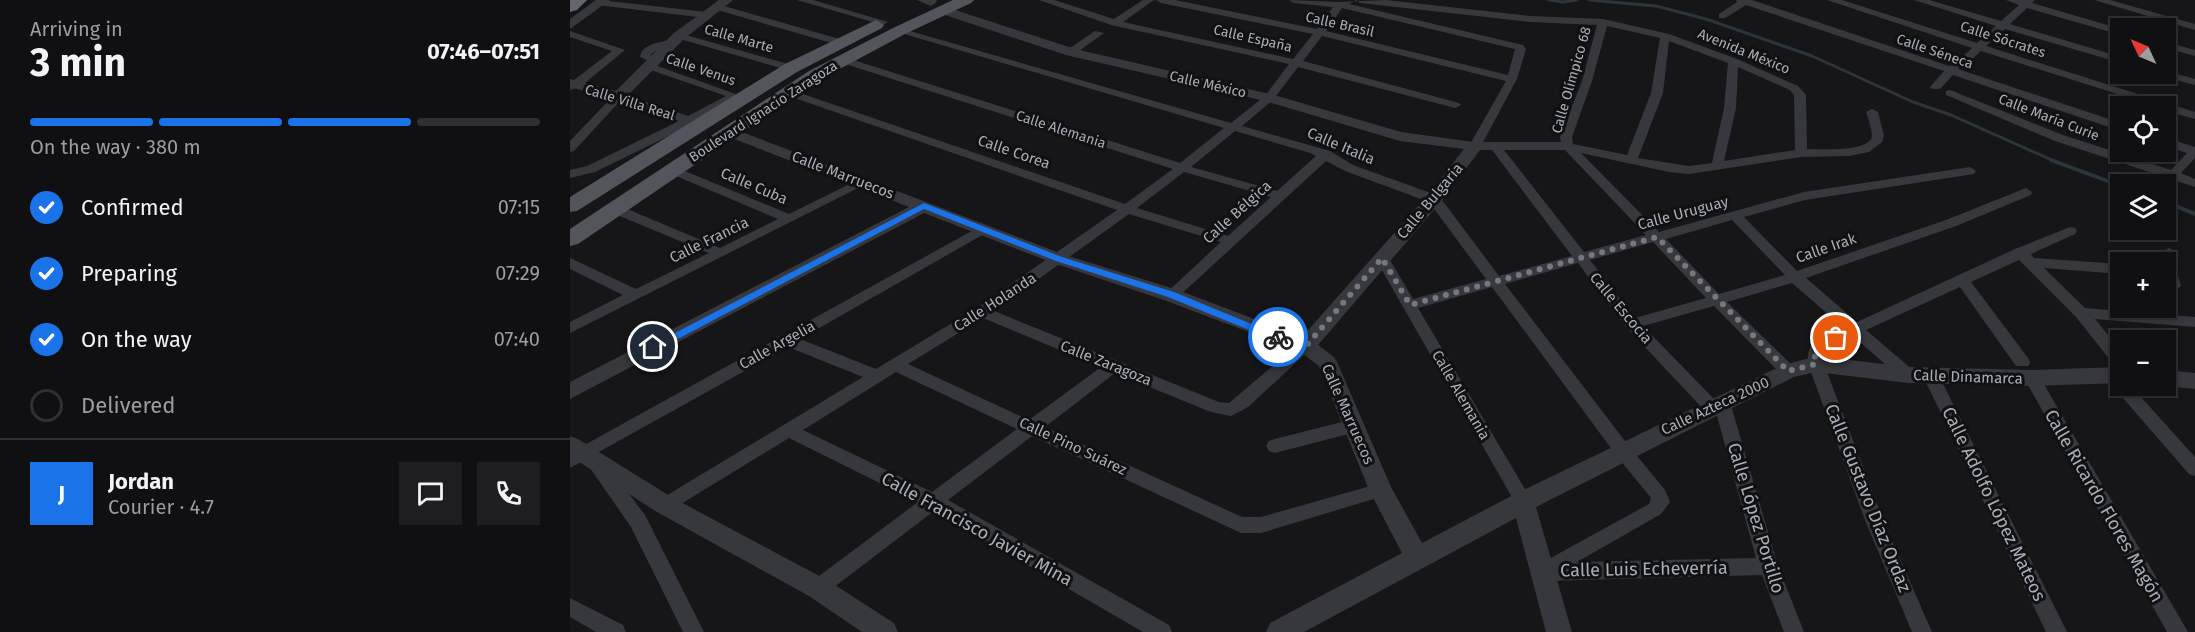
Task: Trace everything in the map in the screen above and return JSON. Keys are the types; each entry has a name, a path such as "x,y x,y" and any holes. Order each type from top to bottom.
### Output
{"highway":[{"path":"570,6 578,0"}],"main road":[{"name":"Boulevard Ignacio Zaragoza","path":"570,206 739,97 790,68 841,51 891,27 933,3 966,0"},
{"name":"Boulevard Ignacio Zaragoza","path":"570,239 788,92 841,51"}],"street":[{"name":"Calle Italia","path":"802,0 1326,154 1349,168 1434,199"},
{"name":"Calle España","path":"1044,0 1115,22 1297,63 1455,105"},
{"path":"1115,22 1149,0"},
{"name":"Calle Brasil","path":"1161,0 1319,32 1512,79"},
{"path":"1294,0 1345,3"},
{"name":"Avenida México","path":"1360,0 1530,19 1603,22 1665,36 1784,82 1800,95 1802,153"},
{"path":"1722,16 1744,0"},
{"name":"Calle Séneca","path":"1744,0 1957,65 2110,123"},
{"name":"Calle Sócrates","path":"1832,0 2131,96"},
{"path":"1919,0 2110,57"},
{"path":"2011,0 2028,2 2110,28"},
{"path":"2099,0 2195,27"},
{"path":"570,25 602,2"},
{"name":"Calle Alemania","path":"602,2 716,7 1182,168 1280,196"},
{"path":"1936,87 1957,65 1979,48 2028,2"},
{"name":"Calle México","path":"933,3 1071,52 1269,98 1400,135 1475,146"},
{"name":"Calle Holanda","path":"666,505 982,312 1127,209 1236,127 1269,98 1319,32 1345,3"},
{"name":"Calle Bulgaria","path":"1231,410 1242,403 1306,346 1434,199 1475,146 1494,115 1512,79 1521,49 1519,46 1345,3"},
{"path":"570,148 677,38 716,7"},
{"name":"Calle Olímpico 68","path":"1568,146 1566,137 1587,81 1603,22"},
{"path":"1071,52 1099,33"},
{"path":"570,34 620,50 572,88"},
{"path":"1631,160 1658,93 1665,36"},
{"name":"Calle Marte","path":"677,38 790,68"},
{"path":"2176,48 2195,53"},
{"path":"1717,166 1730,108 1733,61"},
{"name":"Calle Venus","path":"652,63 739,97"},
{"path":"2176,77 2195,82"},
{"name":"Calle Villa Real","path":"572,88 619,96 691,121"},
{"name":"Calle Corea","path":"788,92 1127,209 1231,241"},
{"name":"Calle María Curie","path":"1950,93 2059,138 2174,174"},
{"path":"570,174 591,169 739,97"},
{"name":"Calle Sócrates","path":"2176,110 2195,116"},
{"path":"1475,146 1568,146 1689,170 1802,153 1849,152 1865,148 1876,142 1878,136 1872,112"},
{"name":"Calle Marruecos","path":"729,132 1059,259 1171,294 1278,338 1306,346 1327,362 1382,490 1416,556"},
{"path":"2174,174 2195,151 2176,145"},
{"name":"Calle Escocia","path":"1495,146 1632,324 1716,405"},
{"path":"1568,146 1788,371"},
{"name":"Calle Bélgica","path":"1171,294 1326,154"},
{"name":"Calle Cuba","path":"673,170 789,219"},
{"name":"Calle Uruguay","path":"1410,305 1581,260 1804,196 1970,171"},
{"name":"Calle María Curie","path":"2176,175 2195,183"},
{"name":"Calle Francia","path":"570,328 862,183"},
{"name":"Calle Irak","path":"1632,324 1715,298 1795,277 1951,223 2026,192"},
{"path":"1434,199 1622,450"},
{"path":"570,391 924,206"},
{"path":"615,209 720,253"},
{"path":"1735,216 1795,277 1908,375"},
{"name":"Calle Argelia","path":"579,454 984,230"},
{"path":"1816,364 1814,354 1818,346 1963,281 2026,257 2070,231"},
{"path":"2026,257 2110,268"},
{"path":"2026,257 2081,313 2110,360"},
{"name":"Calle Alemania","path":"1382,258 1523,501"},
{"path":"570,263 635,295"},
{"name":"Calle Ricardo Flores Magón","path":"1963,281 2027,370 2178,632"},
{"name":"Calle Zaragoza","path":"982,312 1217,408 1231,410"},
{"path":"2081,313 2195,322"},
{"path":"786,340 878,376"},
{"name":"Calle Dinamarca","path":"1816,364 1931,376 2027,370 2110,375"},
{"name":"Calle Azteca 2000","path":"1279,632 1416,556 1622,450 1788,371 1816,364"},
{"name":"Calle Gustavo Díaz Ordaz","path":"1816,364 1874,520 1922,632"},
{"name":"Calle Pino Suárez","path":"895,365 1240,525 1250,526 1382,490"},
{"path":"818,588 1113,366"},
{"name":"Calle Adolfo López Mateos","path":"1931,376 2057,632"},
{"path":"2176,379 2195,381"},
{"path":"2136,396 2195,469"},
{"name":"Calle López Portillo","path":"1716,405 1768,566 1794,632"},
{"path":"1275,446 1354,426"},
{"name":"Calle Francisco Javier Mina","path":"790,430 935,502 1162,632"},
{"name":"Calle Luis Echeverría","path":"1543,572 1655,509 1662,502 1659,495 1622,450"},
{"path":"579,454 666,505 818,588 885,632"},
{"path":"579,454 638,521 694,632"},
{"path":"1523,501 1559,632"},
{"name":"Calle Luis Echeverría","path":"1543,572 1768,566"},
{"path":"570,607 616,632"}],"waterway":[{"path":"1549,0 1563,2 1577,0"},
{"path":"1589,0 1656,6 1706,19 1812,56 1913,102 1951,115 2054,161"},
{"path":"2051,160 2110,182"},
{"path":"2176,206 2195,214"}],"way so far":[{"path":"1278,337 1306,346 1382,258 1410,305 1581,260 1657,237 1788,371 1816,364 1814,354 1818,346 1836,338"}],"route":[{"path":"653,347 924,206 1059,259 1171,294 1278,337"}]}
